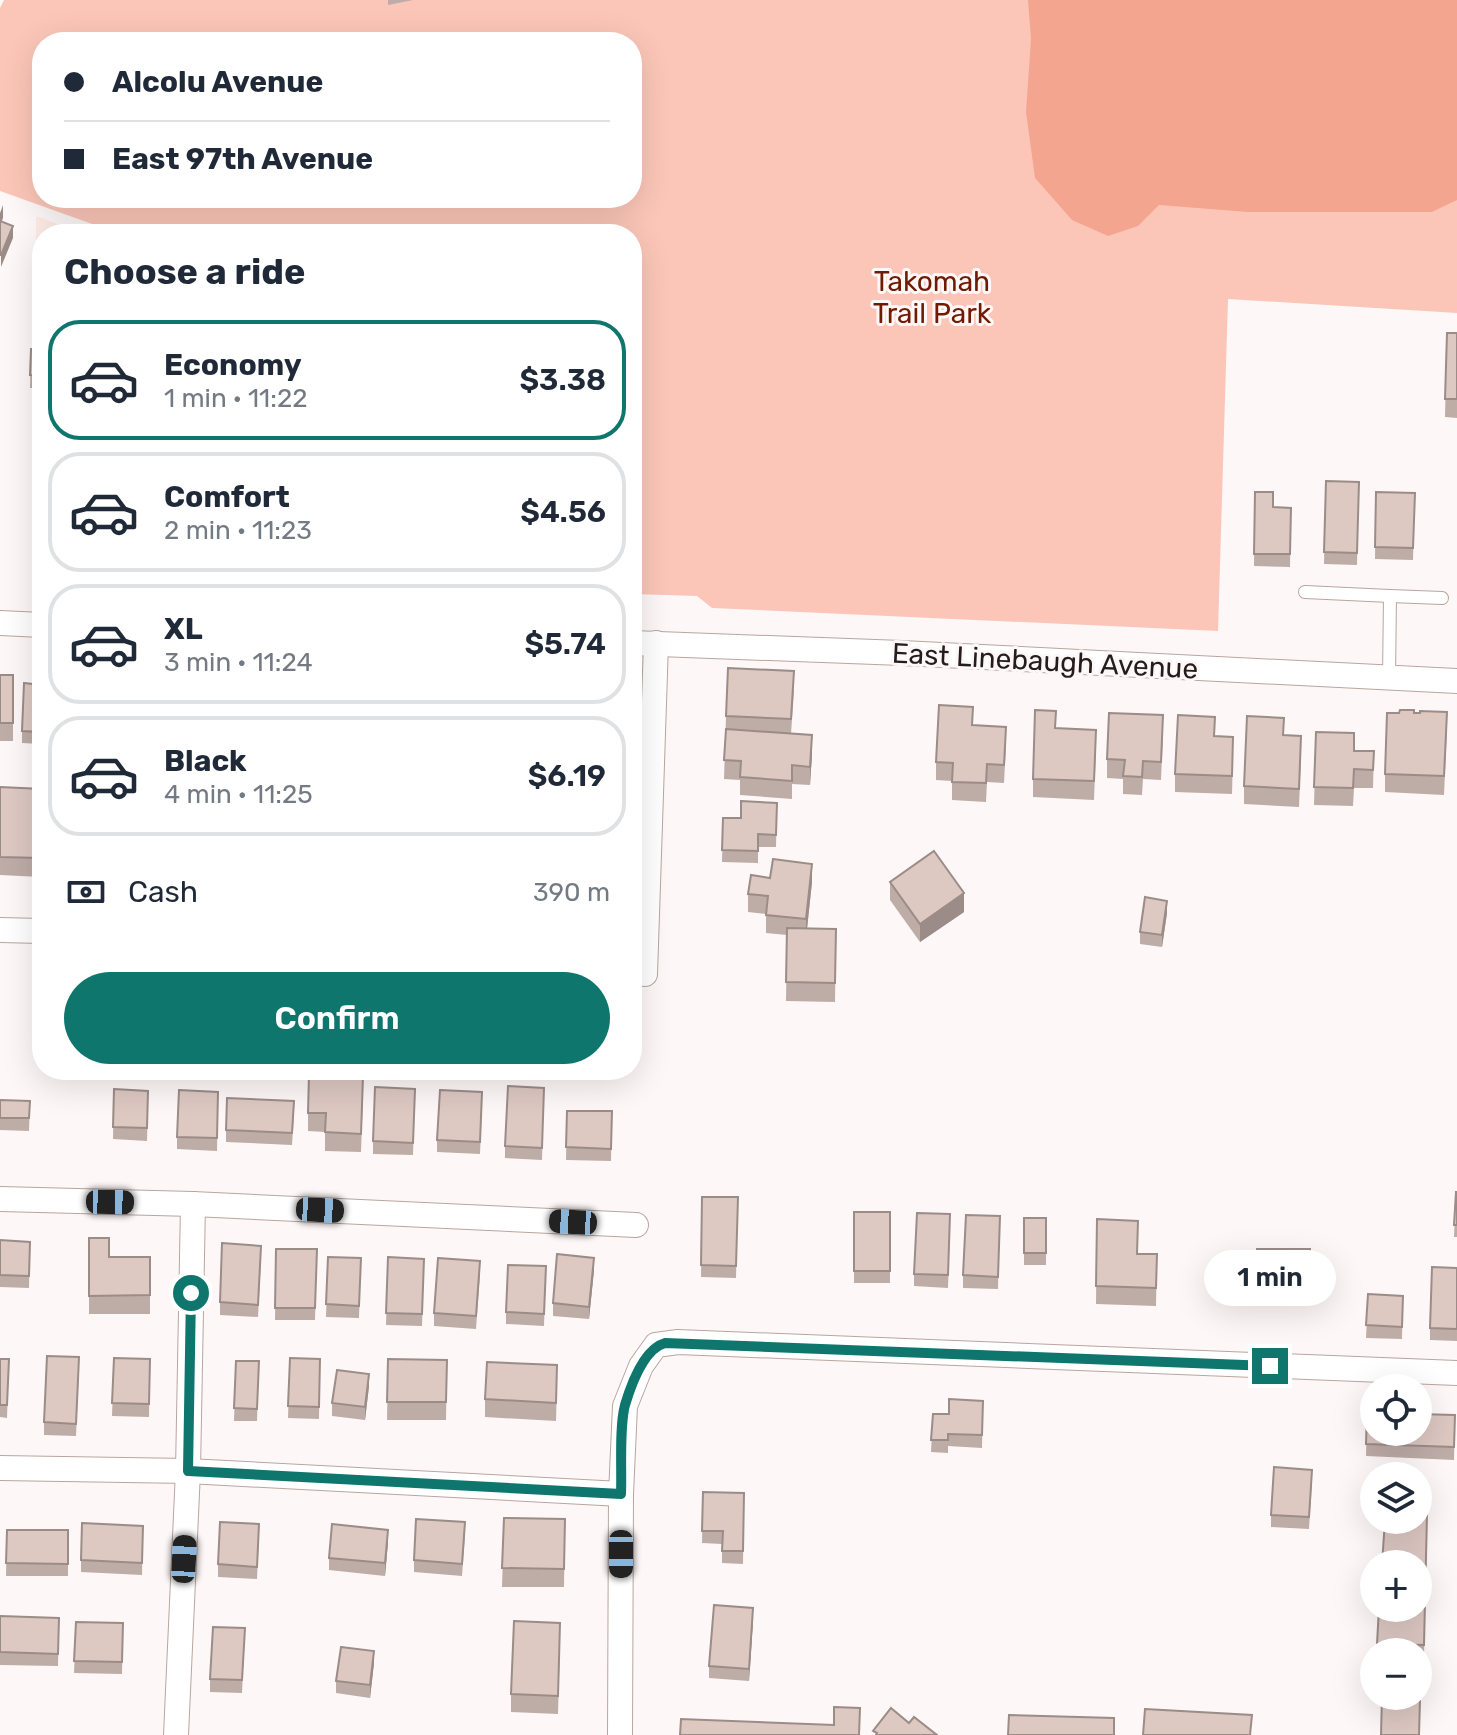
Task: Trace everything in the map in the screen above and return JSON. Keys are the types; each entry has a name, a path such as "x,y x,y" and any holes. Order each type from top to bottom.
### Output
{"street":[{"path":"0,623 32,625"},
{"name":"East Linebaugh Avenue","path":"644,643 1457,681"},
{"path":"642,853 644,643"},
{"path":"0,930 32,931"},
{"path":"0,1199 193,1204 636,1225"},
{"path":"176,1735 188,1471 193,1204"},
{"path":"620,1735 621,1494 625,1406 641,1366 656,1345 678,1342 1457,1373"},
{"path":"0,1468 188,1471 621,1494"}],"lane":[{"path":"1305,592 1442,598"},
{"path":"1389,678 1390,596"}],"shaded area":[{"path":"1028,0 1457,0 1457,200 1432,212 1248,212 1159,205 1138,226 1108,236 1072,220 1035,178 1026,112 1031,39"},
{"path":"36,216 58,224 36,224"}],"green space":[{"name":"Takomah Trail Park","path":"4,0 1457,0 1457,313 1228,299 1218,631 712,608 697,596 642,594 642,224 92,224 47,208 642,208 642,32 32,32 32,202 0,191 0,8"}],"building":[{"path":"0,221 13,226 1,255 0,255"},
{"path":"1447,333 1457,333 1457,399 1445,399"},
{"path":"1326,481 1359,482 1357,553 1324,552"},
{"path":"1255,492 1273,492 1273,507 1291,508 1290,554 1254,554"},
{"path":"1376,492 1415,493 1413,548 1375,547"},
{"path":"728,668 794,671 791,719 726,716"},
{"path":"0,675 13,675 13,723 0,723"},
{"path":"24,683 32,684 32,732 22,731"},
{"path":"939,705 973,707 972,725 1006,727 1004,765 987,764 986,783 952,782 953,763 936,762"},
{"path":"1035,710 1056,711 1055,728 1096,730 1094,781 1033,779"},
{"path":"1400,710 1414,710 1414,713 1447,712 1444,776 1385,774 1387,713 1399,713"},
{"path":"1109,713 1163,715 1161,762 1143,761 1142,777 1123,776 1125,760 1107,759"},
{"path":"1178,715 1215,717 1214,736 1233,737 1232,776 1175,774"},
{"path":"1247,716 1284,718 1283,735 1301,736 1299,789 1244,786"},
{"path":"726,729 812,735 810,767 792,765 792,781 740,777 741,761 724,760"},
{"path":"1316,732 1354,733 1354,751 1374,751 1373,770 1354,769 1353,788 1314,787"},
{"path":"0,787 32,789 32,858 0,857"},
{"path":"741,801 777,803 776,835 758,834 758,851 722,850 723,818 741,818"},
{"path":"934,851 964,893 920,924 890,882"},
{"path":"773,859 812,864 806,919 766,915 768,896 748,894 751,875 770,878"},
{"path":"1145,897 1167,901 1162,935 1140,932"},
{"path":"787,928 836,929 835,983 786,982"},
{"path":"309,1080 363,1080 361,1134 325,1132 326,1113 308,1113"},
{"path":"508,1086 544,1088 542,1148 505,1146"},
{"path":"375,1087 415,1089 413,1143 373,1141"},
{"path":"114,1089 148,1091 147,1128 113,1127"},
{"path":"179,1090 218,1092 217,1138 177,1137"},
{"path":"440,1090 482,1092 480,1142 437,1140"},
{"path":"227,1098 294,1101 292,1133 226,1130"},
{"path":"0,1100 30,1101 29,1118 0,1118"},
{"path":"567,1111 612,1111 611,1149 566,1147"},
{"path":"1456,1192 1457,1225 1454,1225"},
{"path":"702,1197 738,1197 736,1266 701,1265"},
{"path":"854,1212 890,1212 890,1271 854,1271"},
{"path":"917,1213 950,1214 948,1275 914,1274"},
{"path":"966,1215 1000,1216 998,1277 963,1275"},
{"path":"1024,1218 1046,1218 1046,1253 1024,1253"},
{"path":"1097,1219 1138,1221 1137,1254 1157,1254 1156,1288 1096,1286"},
{"path":"89,1238 109,1238 109,1257 150,1257 150,1295 89,1296"},
{"path":"0,1240 30,1242 29,1276 0,1275"},
{"path":"222,1243 261,1246 258,1305 220,1302"},
{"path":"276,1249 317,1249 315,1308 275,1308"},
{"path":"1257,1249 1310,1249 1310,1286 1257,1286"},
{"path":"557,1254 594,1258 589,1307 553,1303"},
{"path":"328,1257 361,1258 359,1306 326,1304"},
{"path":"388,1257 424,1259 422,1314 386,1313"},
{"path":"438,1258 480,1261 476,1316 434,1313"},
{"path":"508,1265 546,1266 544,1314 506,1312"},
{"path":"1432,1267 1457,1268 1457,1329 1430,1328"},
{"path":"1368,1294 1403,1296 1402,1327 1366,1325"},
{"path":"47,1356 79,1357 76,1424 44,1422"},
{"path":"114,1358 150,1359 149,1404 112,1403"},
{"path":"290,1358 320,1359 319,1407 288,1406"},
{"path":"0,1359 9,1359 7,1405 0,1405"},
{"path":"388,1359 447,1360 446,1402 387,1402"},
{"path":"236,1361 259,1361 257,1409 234,1408"},
{"path":"487,1362 557,1365 556,1403 485,1399"},
{"path":"337,1370 369,1374 365,1407 332,1403"},
{"path":"949,1399 983,1401 982,1435 948,1434 948,1440 931,1440 933,1414 949,1414"},
{"path":"1432,1414 1455,1415 1454,1447 1425,1446 1432,1446"},
{"path":"1274,1467 1312,1470 1309,1517 1271,1515"},
{"path":"703,1492 744,1493 743,1551 722,1551 723,1531 702,1531"},
{"path":"504,1518 565,1519 564,1569 502,1568"},
{"path":"416,1519 465,1522 462,1564 414,1560"},
{"path":"220,1522 259,1524 257,1567 218,1564"},
{"path":"82,1523 143,1526 142,1563 81,1560"},
{"path":"332,1524 388,1530 385,1563 329,1558"},
{"path":"7,1530 68,1530 68,1564 6,1563"},
{"path":"1384,1534 1427,1534 1426,1550 1383,1550"},
{"path":"714,1605 753,1608 749,1669 709,1666"},
{"path":"0,1616 59,1618 58,1654 0,1652"},
{"path":"514,1621 560,1623 558,1696 511,1694"},
{"path":"76,1622 123,1623 122,1662 74,1661"},
{"path":"1378,1622 1425,1622 1424,1638 1377,1638"},
{"path":"213,1627 245,1628 242,1680 210,1679"},
{"path":"341,1647 374,1651 370,1685 336,1681"},
{"path":"834,1707 860,1708 859,1735 680,1735 681,1719 834,1725"},
{"path":"891,1708 909,1723 914,1717 937,1735 876,1735 873,1731"},
{"path":"1145,1709 1252,1715 1250,1735 1143,1735"},
{"path":"1382,1710 1420,1710 1419,1735 1381,1735"},
{"path":"1009,1715 1114,1718 1114,1735 1008,1735"}],"route":[{"path":"191,1293 188,1471 621,1494 625,1406 641,1366 656,1345 665,1343 1270,1366"}]}
